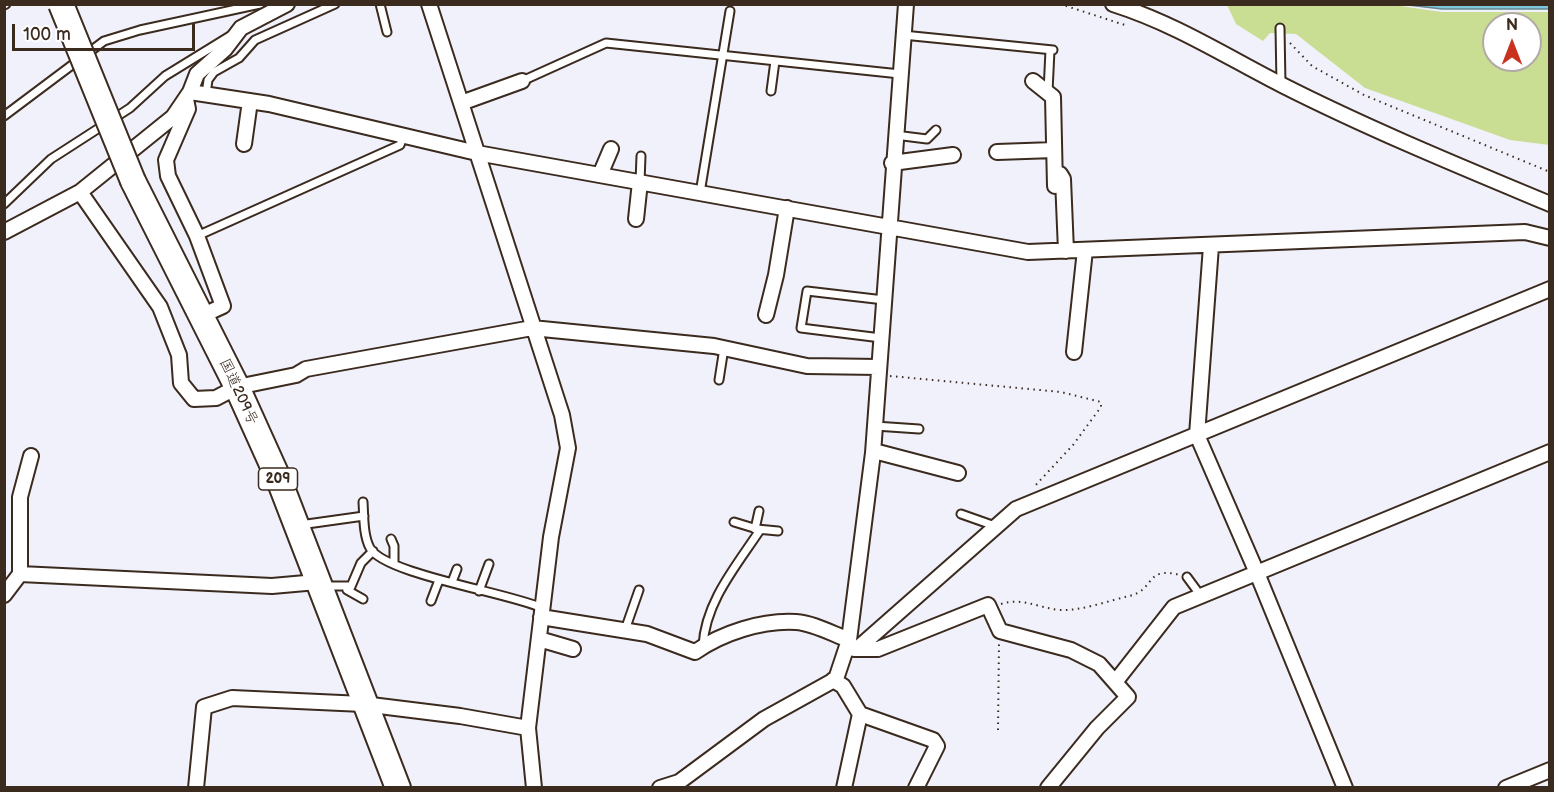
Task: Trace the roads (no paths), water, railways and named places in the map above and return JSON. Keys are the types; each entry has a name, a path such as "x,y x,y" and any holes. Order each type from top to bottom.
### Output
{"highway":[{"name":"国道209号","path":"62,4 133,181 237,387 326,585 363,704 398,788"}],"street":[{"path":"4,232 80,192 173,117 188,95 197,74 225,49 241,28 287,4"},
{"path":"429,4 562,416 568,448 551,537 528,728 534,788"},
{"path":"660,788 684,785 764,719 836,679 851,646 873,451 892,163 906,4"},
{"path":"1113,4 1201,39 1281,84 1408,145 1550,204"},
{"path":"461,103 522,81"},
{"path":"1033,81 1053,96 1055,180 1060,174 1063,179 1066,251"},
{"path":"188,95 206,94 250,101 477,153 1028,252 1525,232 1550,238"},
{"path":"188,95 188,109 165,160 168,176 197,236 223,306 212,310"},
{"path":"244,144 250,101"},
{"path":"600,175 611,149"},
{"path":"997,152 1054,150"},
{"path":"892,163 953,155"},
{"path":"636,219 640,182"},
{"path":"80,192 160,307 179,355 181,383 194,399 216,398 237,387 296,375 306,369 532,328 724,348 807,366 879,371"},
{"path":"766,315 776,275 787,208"},
{"path":"1210,246 1197,435 1257,573 1345,788"},
{"path":"1074,352 1084,250"},
{"path":"851,646 1016,509 1550,289"},
{"path":"873,451 958,473"},
{"path":"1116,681 1174,607 1550,452"},
{"path":"4,595 20,574 20,497 31,456"},
{"path":"20,574 272,586 326,585"},
{"path":"542,613 647,634 695,652 703,646 746,628 797,622 851,646 878,649 988,605 999,632 1071,650 1099,664 1116,681 1128,698 1097,728 1048,788"},
{"path":"538,639 573,649"},
{"path":"833,680 843,686 860,714 933,740 937,746 916,788"},
{"path":"196,788 204,707 232,698 363,704 460,716 528,728"},
{"path":"844,788 860,714"},
{"path":"1506,788 1550,770"}],"lane":[{"path":"4,116 104,41 140,30 260,4"},
{"path":"206,94 208,80 214,72 239,58 255,40 335,4"},
{"path":"380,4 387,32"},
{"path":"700,193 730,11"},
{"path":"4,204 51,159 130,108 165,76 241,28"},
{"path":"1280,31 1281,84"},
{"path":"903,35 1051,50 1048,92"},
{"path":"522,81 606,42 900,74"},
{"path":"771,91 775,61"},
{"path":"895,135 927,139 936,130"},
{"path":"197,236 400,145 404,135"},
{"path":"640,182 642,156"},
{"path":"881,338 801,328 807,291 884,300"},
{"path":"719,380 724,348"},
{"path":"875,426 919,429"},
{"path":"363,502 365,534 373,551 394,563 439,579 479,591 505,594 542,613"},
{"path":"703,646 709,614 758,529 759,511"},
{"path":"961,514 996,527"},
{"path":"307,524 364,516"},
{"path":"734,522 758,529 778,531"},
{"path":"390,538 394,546 394,563"},
{"path":"349,589 361,563 373,551"},
{"path":"479,591 489,564"},
{"path":"452,582 457,569"},
{"path":"1187,577 1201,596"},
{"path":"431,601 439,579"},
{"path":"326,585 349,589 363,599"},
{"path":"625,630 639,591"}],"water":[{"path":"1549,4 1549,9 1442,9 1408,5"}]}
